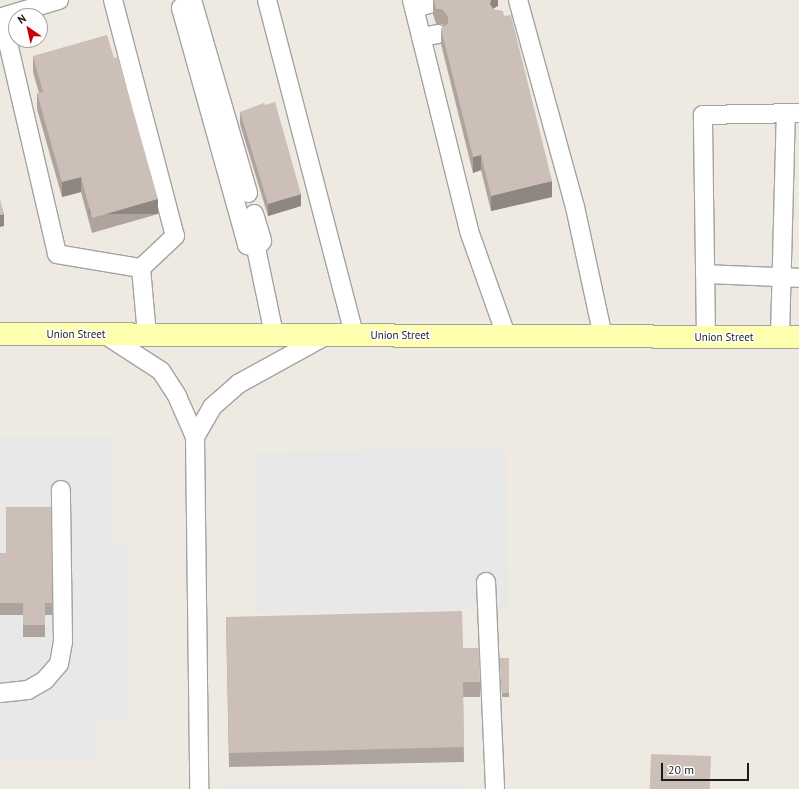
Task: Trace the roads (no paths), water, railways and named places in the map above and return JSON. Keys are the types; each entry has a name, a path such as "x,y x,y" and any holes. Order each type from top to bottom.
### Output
{"main road":[{"name":"Union Street","path":"0,334 790,337"}],"lane":[{"path":"59,0 2,17 57,254 140,268"},
{"path":"113,0 175,236 140,268"},
{"path":"248,193 191,0 181,8 246,245 256,248"},
{"path":"267,0 354,335"},
{"path":"443,0 413,4 420,38 469,231 506,335"},
{"path":"515,7 575,207 603,336"},
{"path":"420,38 438,34"},
{"path":"706,337 703,115 792,113 790,337"},
{"path":"254,214 262,241 256,248"},
{"path":"256,248 274,334"},
{"path":"140,268 146,335"},
{"path":"705,274 790,278"},
{"path":"104,334 161,371 176,396 195,437 199,789"},
{"path":"195,437 212,407 238,384 327,335"},
{"path":"0,693 28,690 45,680 60,664 63,642 61,490"},
{"path":"486,582 495,789"}]}
